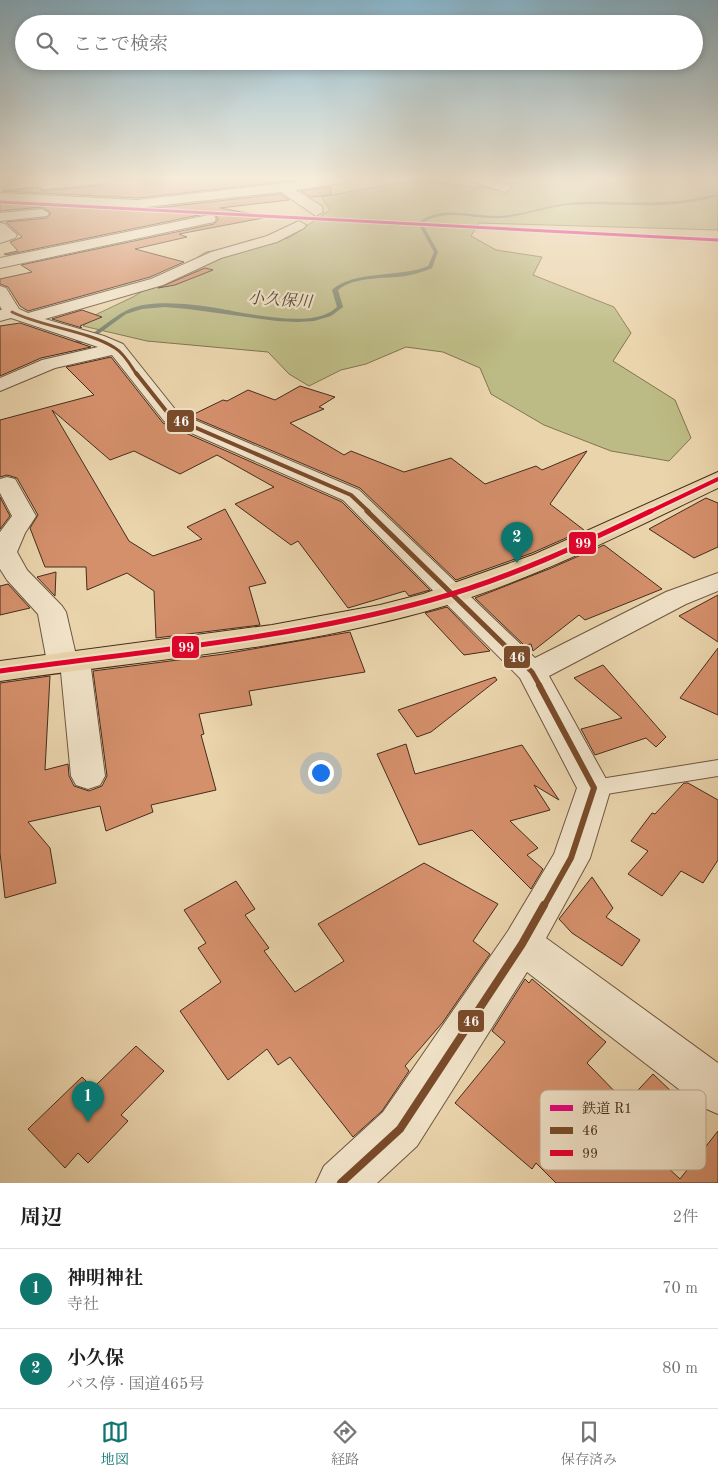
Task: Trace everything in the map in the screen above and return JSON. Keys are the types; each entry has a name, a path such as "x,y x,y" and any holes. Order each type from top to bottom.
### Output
{"highway":[{"path":"0,671 340,623 453,593 544,562 718,479"}],"street":[{"path":"0,239 10,236 8,234"},
{"path":"0,262 135,234"},
{"path":"13,316 156,282 216,255 272,239 281,234"},
{"path":"0,291 13,316 97,340 171,417 351,495 532,672 594,788 571,858 522,944 400,1128 341,1183"},
{"path":"0,385 49,364 97,340"},
{"path":"7,484 24,516 12,533 4,552 16,574 52,612 69,661 88,776"},
{"path":"532,672 676,598 718,581"},
{"path":"522,944 718,1091"}],"lane":[{"path":"594,788 718,768"}],"shaded area":[{"path":"295,234 472,234 471,236 496,250 542,257 533,275 614,307 631,333 613,361 675,400 691,438 669,461 611,451 544,425 491,394 480,368 443,352 406,347 366,364 341,370 309,386 289,374 268,352 147,341 83,326 97,314 133,297 206,252 289,238"}],"building":[{"path":"19,234 107,234 4,254 18,251 10,242 22,237"},
{"path":"166,234 180,234 187,237 135,249 184,262 150,277 28,311 20,306 8,287 0,284 0,279 32,272 21,265"},
{"path":"205,268 213,270 175,285 158,288"},
{"path":"82,310 102,317 80,326 82,328 52,319"},
{"path":"20,323 91,347 41,358 0,376 0,326"},
{"path":"111,357 163,423 342,502 430,590 409,596 405,591 348,608 298,541 291,545 235,504 274,487 217,455 180,474 134,451 110,460 52,410 129,541 153,556 202,539 187,527 225,509 266,583 249,587 260,625 156,638 154,591 127,573 87,590 86,567 45,567 30,528 38,515 17,478 7,475 0,477 0,420 94,395 66,367"},
{"path":"300,386 335,397 319,407 324,409 290,423 344,455 351,451 404,472 451,458 485,484 536,466 542,470 587,451 550,504 584,530 532,553 456,580 360,488 190,416 248,390 275,400"},
{"path":"0,497 10,516 0,529"},
{"path":"706,498 718,503 718,547 694,558 649,529"},
{"path":"604,545 662,589 585,620 579,615 533,651 531,644 524,645 475,598 549,569"},
{"path":"56,572 55,596 37,577"},
{"path":"8,584 30,608 0,615 0,586"},
{"path":"718,595 718,642 679,616"},
{"path":"447,607 490,651 464,655 425,613"},
{"path":"350,632 365,672 249,691 252,705 199,714 204,734 201,735 216,790 151,805 153,812 106,831 100,806 28,822 50,848 56,883 5,898 0,853 0,683 50,676 45,770 68,764 69,776 74,786 89,791 102,786 107,776 93,671 224,654"},
{"path":"718,648 718,715 680,698"},
{"path":"603,665 666,737 656,747 646,738 595,755 581,729 622,718 574,678"},
{"path":"495,677 497,680 431,732 417,737 398,710"},
{"path":"406,744 415,774 522,745 559,800 534,785 550,810 510,821 538,848 527,855 543,869 531,889 472,830 419,845 377,754"},
{"path":"684,783 688,783 718,800 718,860 703,883 681,871 662,896 628,874 648,851 631,841 652,813 655,814"},
{"path":"424,863 498,904 473,941 490,954 443,1022 405,1066 409,1071 382,1111 353,1137 290,1057 278,1065 267,1049 228,1080 180,1011 221,982 198,948 206,943 184,910 236,881 255,909 245,915 269,948 264,951 295,992 344,961 318,924"},
{"path":"592,877 613,908 606,917 640,940 622,966 572,933 559,919"},
{"path":"525,979 529,983 532,979 606,1042 587,1063 613,1090 540,1090 540,1167 536,1163 532,1169 455,1103 505,1042 492,1031"},
{"path":"136,1046 164,1071 121,1115 128,1121 88,1163 78,1153 65,1168 28,1129 82,1077 93,1088"},
{"path":"653,1074 670,1090 638,1090"},
{"path":"718,1131 718,1183 556,1183 543,1170 670,1170 680,1179 687,1170 706,1170 706,1146"}],"waterway":[{"name":"小久保川","path":"69,346 91,337 124,313 142,307 188,307 257,317 297,320 314,319 329,315 340,307 335,290 342,284 408,274 430,267 436,252 426,234"}],"rail line":[{"name":"R1","path":"609,234 718,240"}],"transit line":[{"name":"46","path":"12,312 26,319 98,340 116,348 171,417 351,495 532,672 594,788 571,858 522,944 400,1129 341,1183"},
{"name":"99","path":"0,671 272,635 380,614 433,600 543,561 718,479"}],"place":[{"name":"小久保","path":"517,563"},
{"name":"神明神社","path":"88,1122"}]}
